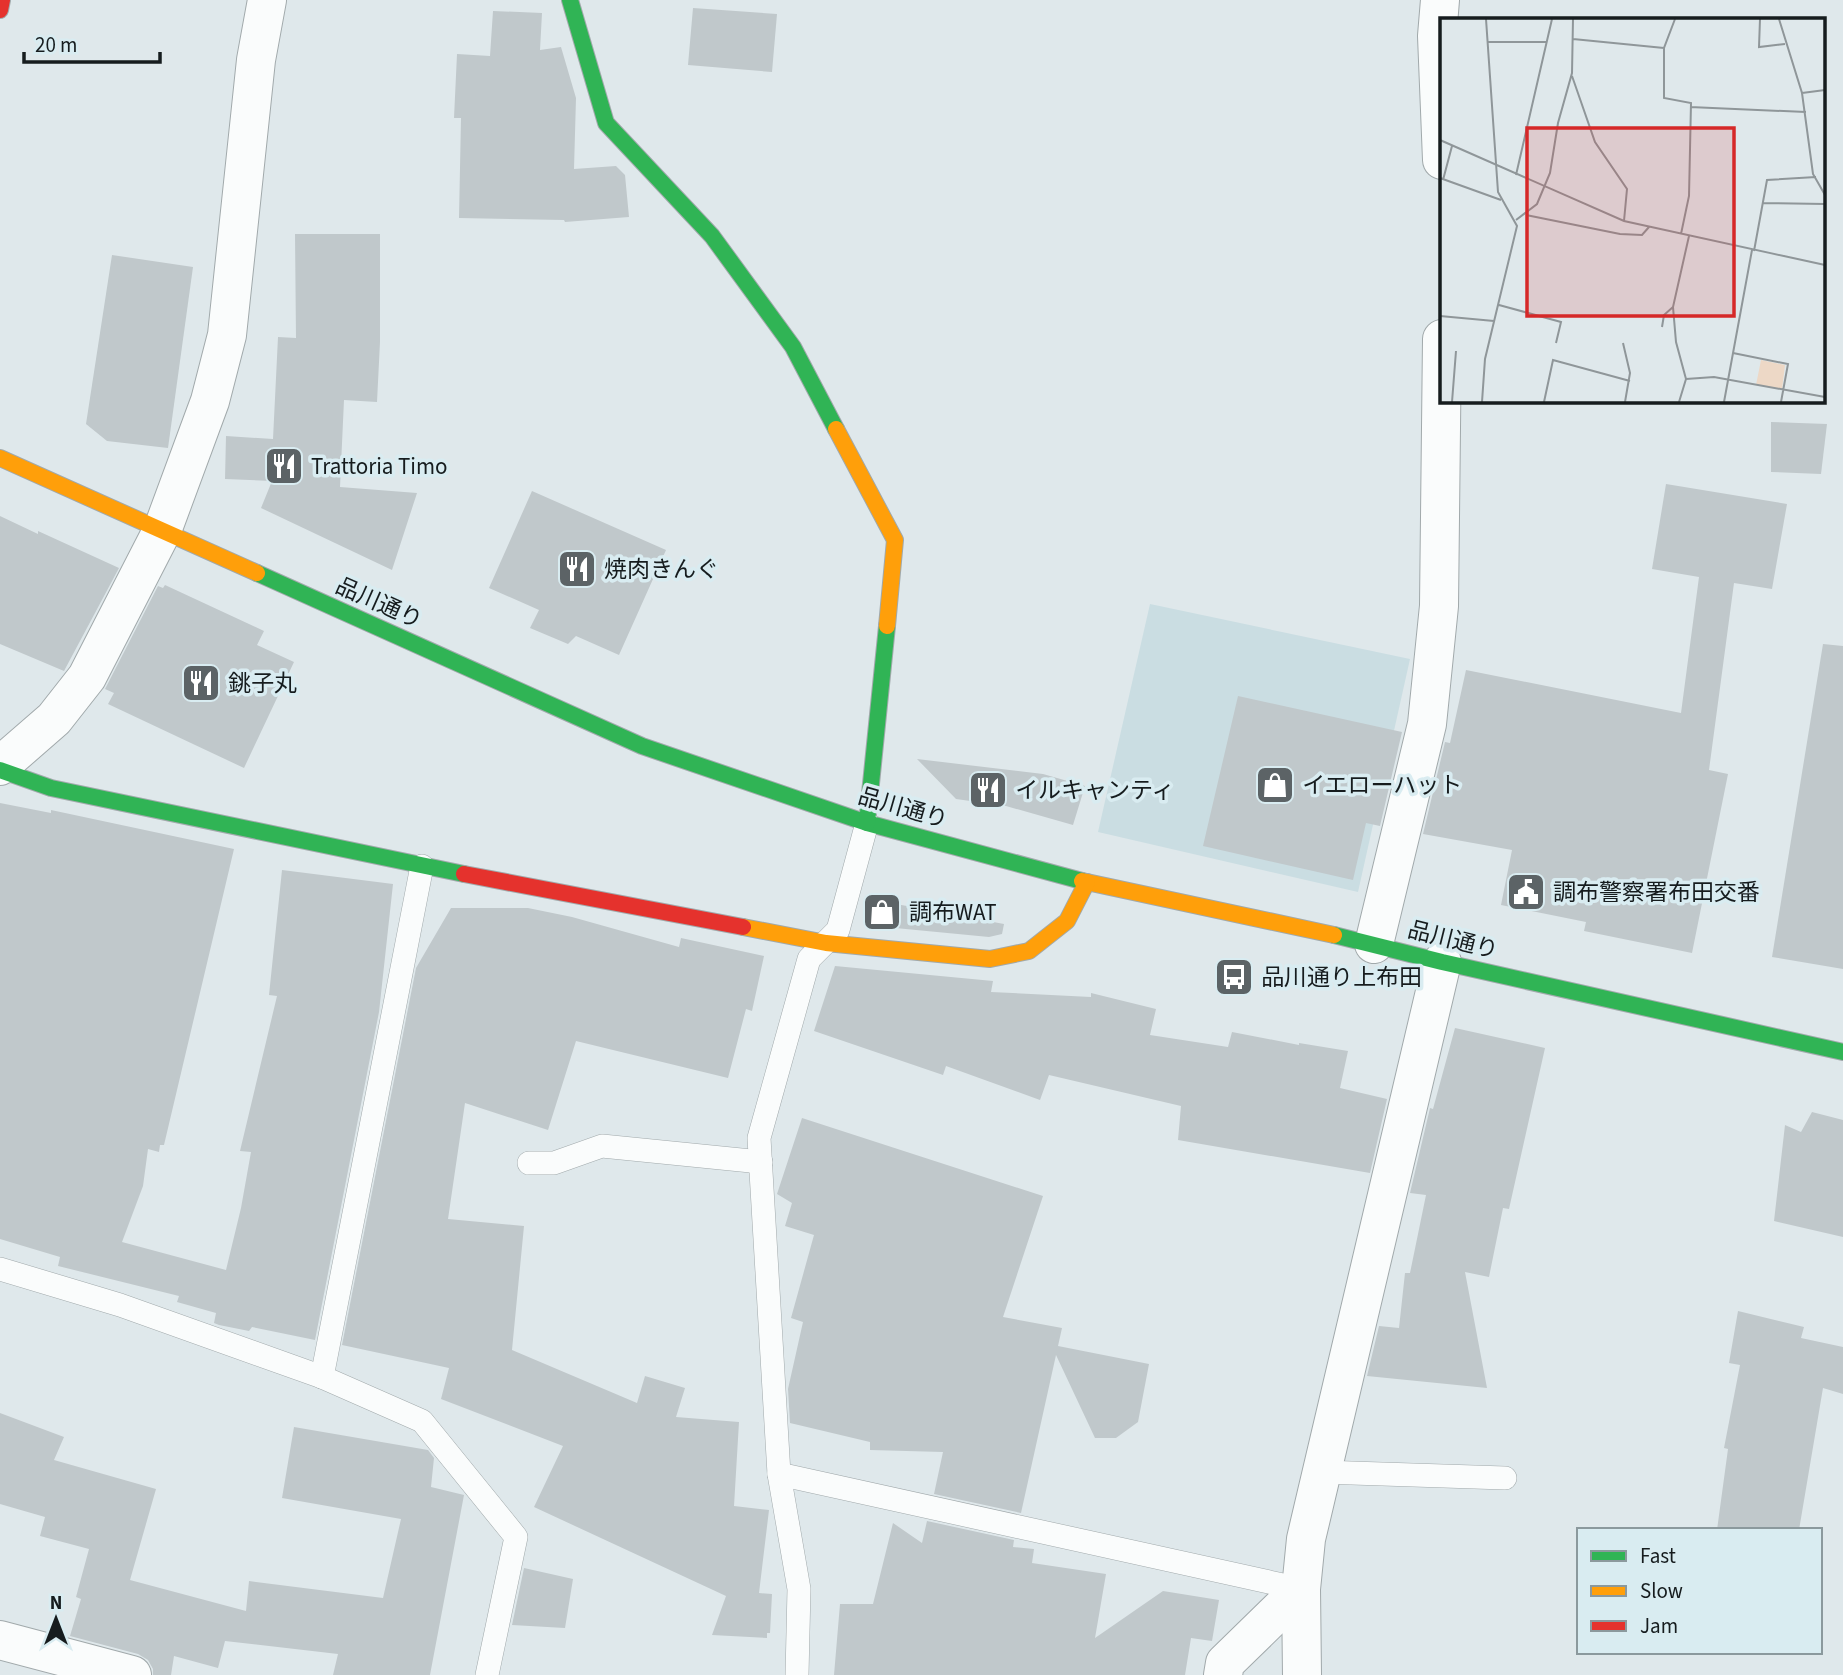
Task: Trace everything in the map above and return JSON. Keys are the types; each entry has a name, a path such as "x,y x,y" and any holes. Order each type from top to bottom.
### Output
{"street":[{"path":"0,10 2,0"},
{"path":"267,0 256,60 227,335 210,401 162,531 87,677 54,719 0,769 51,788 422,866 826,943 990,959 1029,951 1067,921 1087,882"},
{"path":"570,0 606,123 712,236 793,347 895,540 867,823"},
{"path":"1440,0 1437,36 1440,110"},
{"path":"1374,944 1427,724 1439,606 1441,402"},
{"name":"品川通り","path":"0,458 642,746 867,823 1087,882 1374,944 1442,962 1843,1052"},
{"path":"1302,1675 1301,1589 1306,1539 1442,962"},
{"path":"1223,1675 1225,1663 1301,1589"},
{"path":"0,1640 132,1675"}],"lane":[{"path":"797,1675 799,1589 779,1474 760,1138 809,959 838,930 867,823"},
{"path":"322,1377 422,866"},
{"path":"529,1163 554,1163 603,1146 761,1162"},
{"path":"0,1269 120,1305 322,1377 422,1421 516,1537 487,1675"},
{"path":"1321,1472 1505,1478"},
{"path":"779,1474 1301,1589"}],"shaded area":[{"path":"1150,604 1410,659 1358,892 1098,832"}],"building":[{"path":"693,8 777,14 772,72 688,65"},
{"path":"493,11 542,13 540,50 561,47 576,98 574,169 616,166 625,175 629,217 565,222 459,218 461,118 454,118 457,54 490,56"},
{"path":"295,234 380,234 377,402 344,400 340,487 417,493 392,570 261,508 272,481 225,479 226,436 273,439 278,337 296,338"},
{"path":"112,255 193,267 168,448 107,441 86,424"},
{"path":"1771,422 1827,424 1821,474 1771,472"},
{"path":"1666,484 1787,504 1772,589 1734,583 1709,770 1728,774 1692,953 1584,931 1586,922 1501,905 1512,850 1423,834 1445,742 1450,743 1466,670 1681,713 1699,577 1652,569"},
{"name":"焼肉きんぐ","path":"532,491 666,550 619,655 576,636 568,644 530,628 539,610 489,588"},
{"path":"0,516 119,568 64,671 0,644"},
{"name":"銚子丸","path":"165,585 264,631 257,645 294,662 244,768 108,704 114,693 105,689 158,586 163,588"},
{"path":"1823,644 1843,646 1843,969 1772,957"},
{"path":"1238,696 1402,732 1380,826 1366,823 1353,880 1203,846"},
{"path":"917,759 1043,774 1085,786 1073,825 1006,806 956,799"},
{"path":"0,803 51,813 51,810 234,849 164,1145 160,1145 159,1152 148,1149 143,1186 122,1242 226,1270 251,1152 240,1151 277,996 269,995 282,870 393,884 379,1012 315,1340 252,1327 249,1331 219,1325 214,1323 216,1313 177,1302 179,1296 58,1266 60,1257 0,1239"},
{"path":"869,899 1004,924 1002,934 989,937 864,925"},
{"path":"451,908 528,908 572,917 679,947 681,938 764,956 752,1011 746,1009 728,1078 576,1041 548,1130 465,1103 448,1219 524,1226 512,1350 637,1403 645,1376 685,1388 676,1417 739,1422 734,1506 769,1510 759,1593 772,1594 770,1633 767,1633 767,1638 712,1635 726,1596 534,1507 563,1446 441,1399 449,1368 342,1345 416,968"},
{"path":"835,966 993,981 991,992 1091,997 1091,993 1156,1009 1150,1035 1228,1047 1232,1032 1348,1051 1340,1088 1387,1099 1370,1173 1178,1140 1181,1106 1049,1075 1040,1100 946,1066 943,1075 814,1031"},
{"path":"1455,1028 1545,1048 1509,1209 1503,1208 1489,1277 1465,1272 1487,1388 1367,1376 1379,1326 1399,1328 1405,1273 1410,1273 1426,1195 1410,1193 1430,1108 1433,1109"},
{"path":"1812,1112 1843,1120 1843,1237 1774,1221 1785,1125 1801,1132"},
{"path":"802,1118 1043,1196 1003,1317 1062,1328 1058,1346 1149,1364 1138,1422 1116,1438 1095,1438 1056,1355 1021,1513 934,1494 943,1452 870,1450 870,1442 790,1423 788,1389 803,1322 791,1318 814,1235 785,1226 792,1203 777,1194"},
{"path":"1738,1311 1804,1327 1801,1338 1843,1347 1843,1394 1823,1388 1799,1528 1717,1528 1728,1449 1724,1448 1740,1365 1729,1363"},
{"path":"0,1413 64,1437 54,1460 156,1489 130,1580 246,1611 249,1581 383,1598 401,1519 282,1498 294,1427 428,1450 434,1458 431,1487 464,1495 430,1675 333,1675 338,1654 225,1641 218,1668 174,1656 171,1675 153,1675 148,1660 138,1654 70,1636 81,1599 76,1597 89,1549 40,1536 45,1517 0,1504"},
{"path":"927,1521 1014,1540 1013,1547 1034,1549 1032,1563 1106,1574 1095,1638 1163,1591 1219,1600 1212,1641 1191,1638 1185,1675 834,1675 840,1604 873,1604 893,1523 922,1543"},
{"path":"524,1568 573,1579 565,1628 512,1625"}],"traffic: fast":[{"path":"570,0 606,123 712,236 793,347 836,429"},
{"path":"257,573 642,746 867,823 1082,881"},
{"path":"867,823 887,626"},
{"path":"0,770 51,788 464,874"},
{"path":"1334,935 1442,962 1843,1052"}],"traffic: slow":[{"path":"836,429 895,540 887,626"},
{"path":"0,458 257,573"},
{"path":"1082,881 1334,935"},
{"path":"743,927 826,943 990,959 1029,951 1067,921 1087,882"}],"traffic: jam":[{"path":"0,10 2,0"},
{"path":"464,874 743,927"}],"place":[{"name":"Trattoria Timo","path":"284,466"},
{"name":"焼肉きんぐ","path":"577,569"},
{"name":"銚子丸","path":"201,683"},
{"name":"イエローハット","path":"1275,785"},
{"name":"イルキャンティ","path":"988,790"},
{"name":"調布警察署布田交番","path":"1526,892"},
{"name":"調布WAT","path":"882,912"},
{"name":"品川通り上布田","path":"1234,977"}]}
